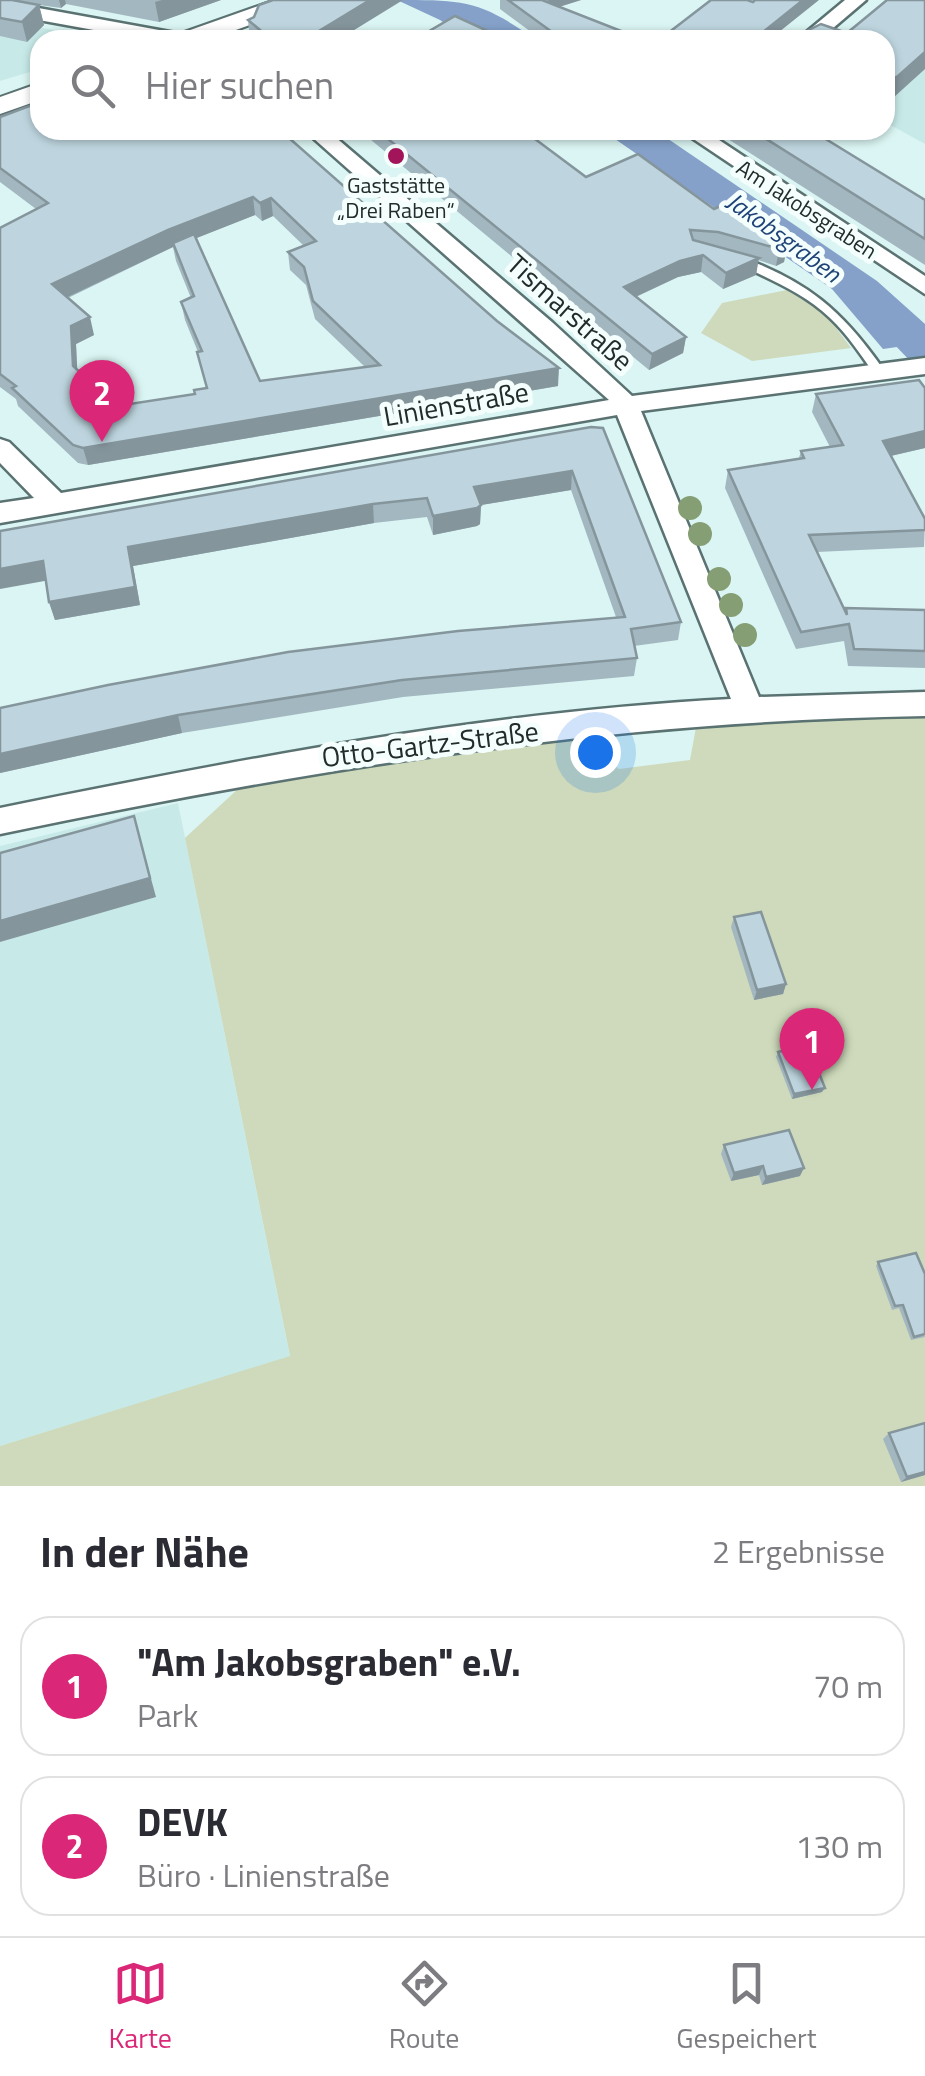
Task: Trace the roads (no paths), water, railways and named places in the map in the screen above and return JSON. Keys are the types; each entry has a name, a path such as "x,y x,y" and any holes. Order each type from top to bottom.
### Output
{"street":[{"path":"212,30 298,0"},
{"path":"820,30 858,0"},
{"path":"0,6 129,30"},
{"path":"0,106 30,95"},
{"name":"Tismarstraße","path":"326,140 613,388 626,405 727,660 750,708"},
{"name":"Am Jakobsgraben","path":"703,140 925,287"},
{"name":"Linienstraße","path":"0,513 626,405 925,366"},
{"path":"0,448 55,503"},
{"name":"Otto-Gartz-Straße","path":"0,820 303,761 454,738 750,708 925,704"}],"lane":[{"path":"726,255 821,301 852,330 885,371"}],"water":[{"path":"397,0 471,5 520,30 454,30"},
{"path":"616,140 670,140 877,281 925,324 925,343 883,349 832,289"}],"waterway":[{"name":"Jakobsgraben","path":"878,310 925,358"}],"place":[{"name":"Gaststätte „Drei Raben“","path":"396,156"},
{"name":"DEVK","path":"102,442"},
{"name":"\"Am Jakobsgraben\" e.V.","path":"812,1090"}]}
